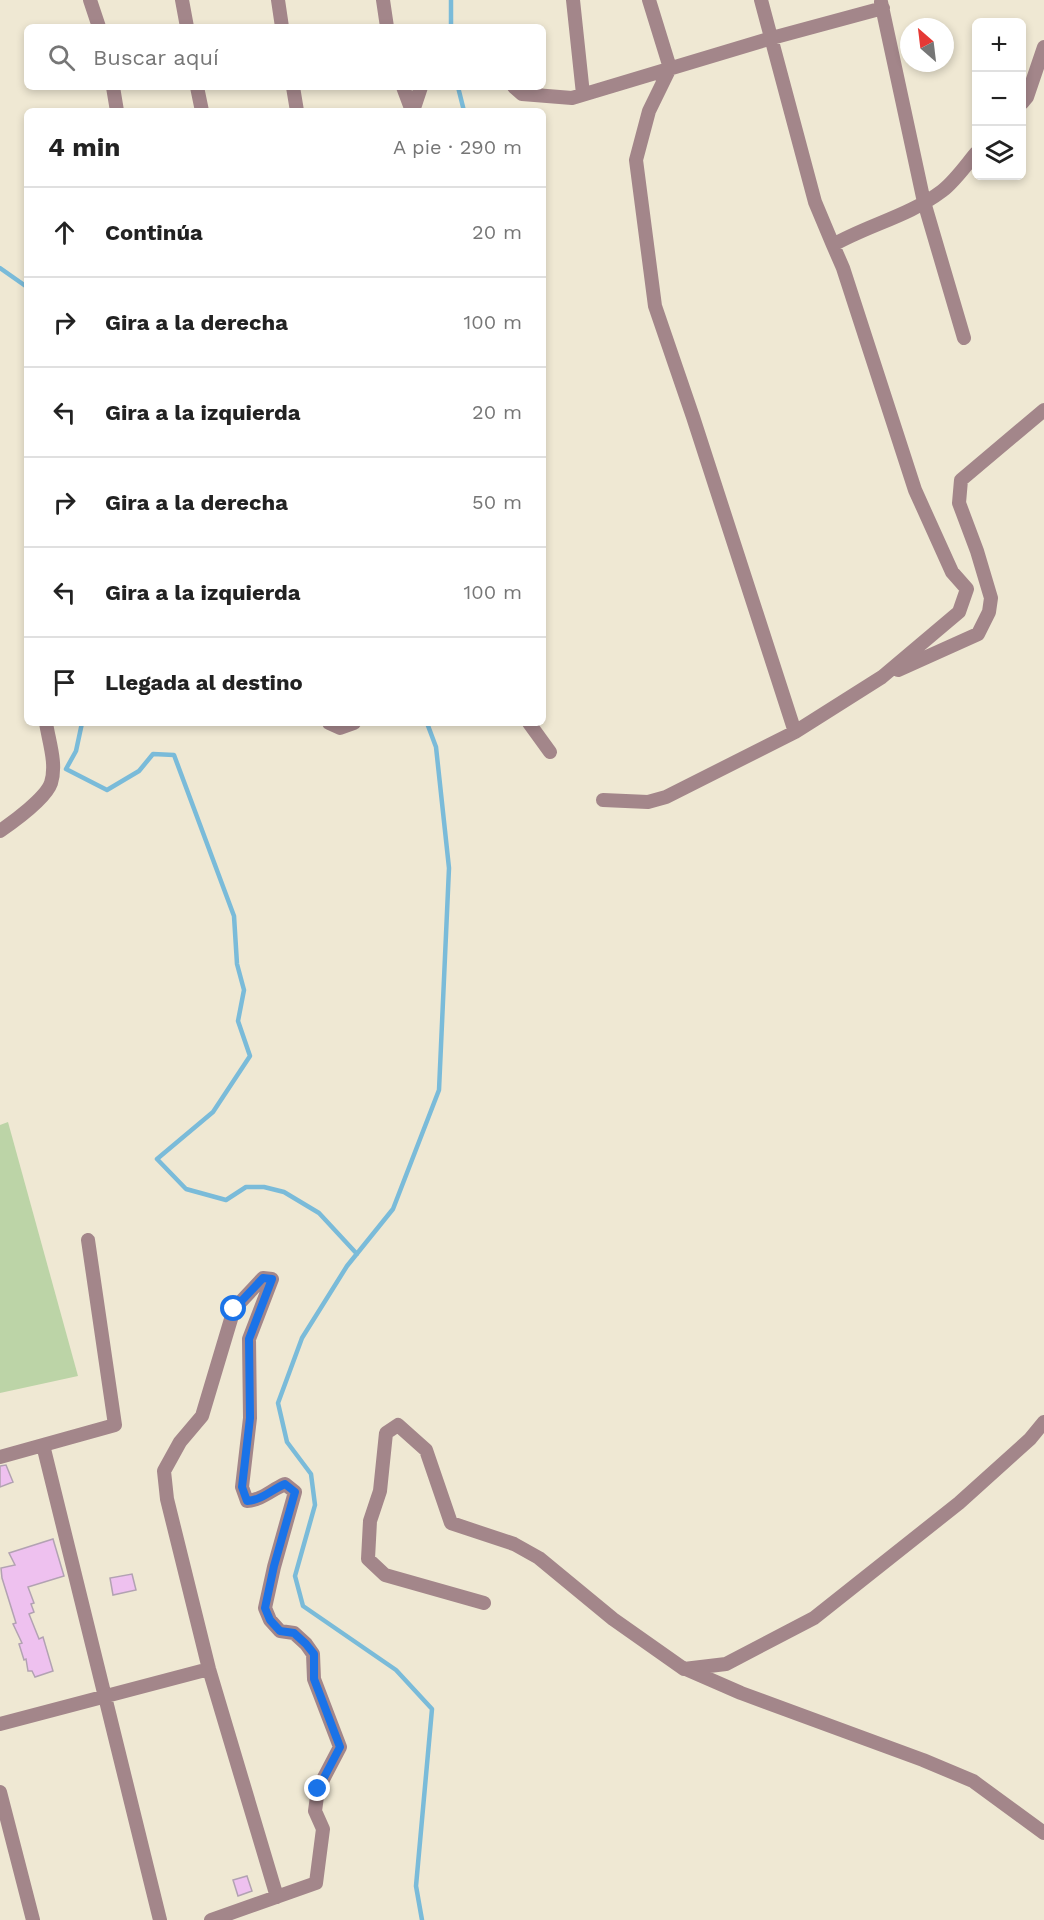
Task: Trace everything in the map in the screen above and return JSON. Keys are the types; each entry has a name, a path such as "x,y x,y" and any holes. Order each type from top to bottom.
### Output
{"street":[{"path":"90,0 98,24"},
{"path":"182,0 186,24"},
{"path":"278,0 282,24"},
{"path":"383,0 387,24"},
{"path":"573,0 583,94"},
{"path":"649,0 670,68 650,111 636,160 655,306 795,732"},
{"path":"761,0 815,202 843,268 915,490 952,572 967,589 959,612 882,678"},
{"path":"517,90 522,94 572,98 882,4 924,202 964,338"},
{"path":"1026,98 1044,47"},
{"path":"114,90 116,108"},
{"path":"198,90 201,108"},
{"path":"294,90 296,108"},
{"path":"404,90 412,108"},
{"path":"414,108 420,90"},
{"path":"833,245 893,219 943,191 972,158"},
{"path":"603,800 648,802 666,797 795,732 882,678 978,634 989,612 991,598 959,503 961,480 1044,410"},
{"path":"0,831 25,814 50,785 53,761 47,726"},
{"path":"531,726 550,752"},
{"path":"0,1456 115,1425 88,1240"},
{"path":"211,1920 277,1897 316,1883 323,1829 315,1810 318,1789 340,1747 314,1679 314,1654 294,1633 280,1631 270,1620 265,1608 295,1492 285,1484 273,1489 258,1500 247,1501 242,1487 250,1418 249,1339 272,1279 263,1278 234,1309 202,1416 180,1442 164,1471 167,1499 209,1669 277,1897"},
{"path":"684,1669 726,1664 814,1618 959,1503 1030,1439 1044,1422"},
{"path":"484,1603 385,1575 368,1559 370,1521 380,1491 386,1433 398,1425 426,1450 451,1522 514,1544 539,1558 614,1619 684,1669 741,1694 923,1760 973,1781 1044,1833"},
{"path":"43,1445 160,1920"},
{"path":"0,1724 209,1669"},
{"path":"0,1792 33,1920"}],"green space":[{"path":"8,1122 78,1376 0,1393 0,1125"}],"building":[{"path":"6,1465 13,1482 0,1487 0,1466"},
{"path":"53,1539 64,1576 28,1587 34,1603 31,1604 34,1612 29,1614 39,1639 43,1637 53,1671 35,1677 32,1671 28,1671 26,1659 24,1660 19,1644 22,1643 13,1624 16,1623 1,1568 15,1565 9,1553"},
{"path":"132,1574 136,1590 113,1595 110,1578"},
{"path":"247,1876 252,1891 238,1896 233,1880"}],"waterway":[{"path":"451,0 451,24"},
{"path":"459,90 463,108"},
{"path":"0,268 24,285"},
{"path":"81,726 76,751 66,769 107,790 139,771 153,754 174,755 234,916 237,964 244,990 238,1021 250,1056 213,1112 157,1159 186,1189 226,1200 246,1187 264,1187 284,1192 319,1213 357,1254"},
{"path":"422,1920 416,1886 432,1709 396,1670 303,1606 295,1576 315,1505 311,1474 287,1442 278,1403 302,1338 347,1266 393,1209 439,1090 449,868 436,747 428,726"}],"route":[{"path":"234,1309 263,1278 272,1279 249,1339 250,1418 242,1487 247,1501 258,1500 273,1489 285,1484 295,1492 274,1566 265,1608 270,1620 280,1631 294,1633 314,1654 314,1679 340,1747 318,1789"}]}
